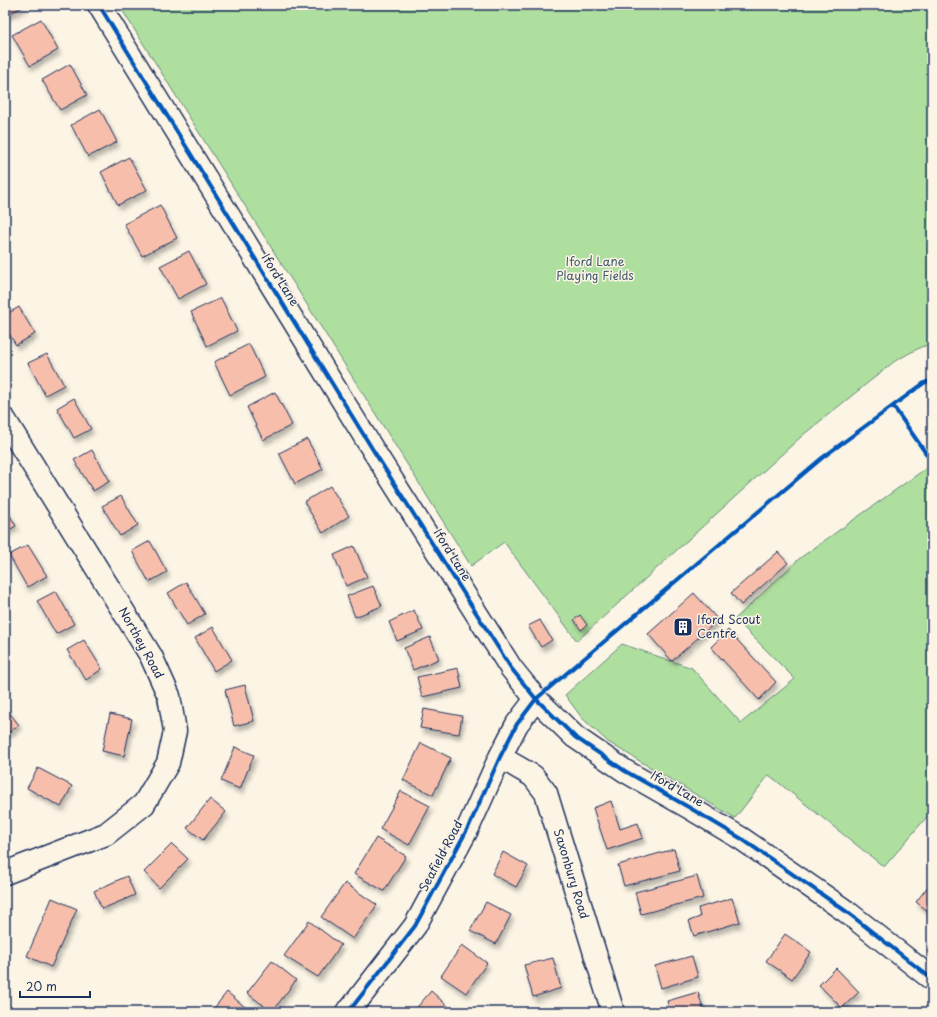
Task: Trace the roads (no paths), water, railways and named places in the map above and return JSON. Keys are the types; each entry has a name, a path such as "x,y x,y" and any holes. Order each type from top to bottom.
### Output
{"street":[{"name":"Iford Lane","path":"99,5 373,450 511,668 536,699 575,737 625,771 690,808 748,844 847,912 932,979"},
{"name":"Northey Road","path":"5,420 151,656 169,696 175,731 168,764 144,804 106,834 5,872"},
{"name":"Seafield Road","path":"347,1012 415,926 469,826 500,756 517,724 536,699"},
{"name":"Saxonbury Road","path":"500,756 533,776 546,793 614,1012"}],"place":[{"name":"Iford Scout Centre","path":"683,627"}],"park label":[{"name":"Iford Lane Playing Fields","path":"595,269"}]}
